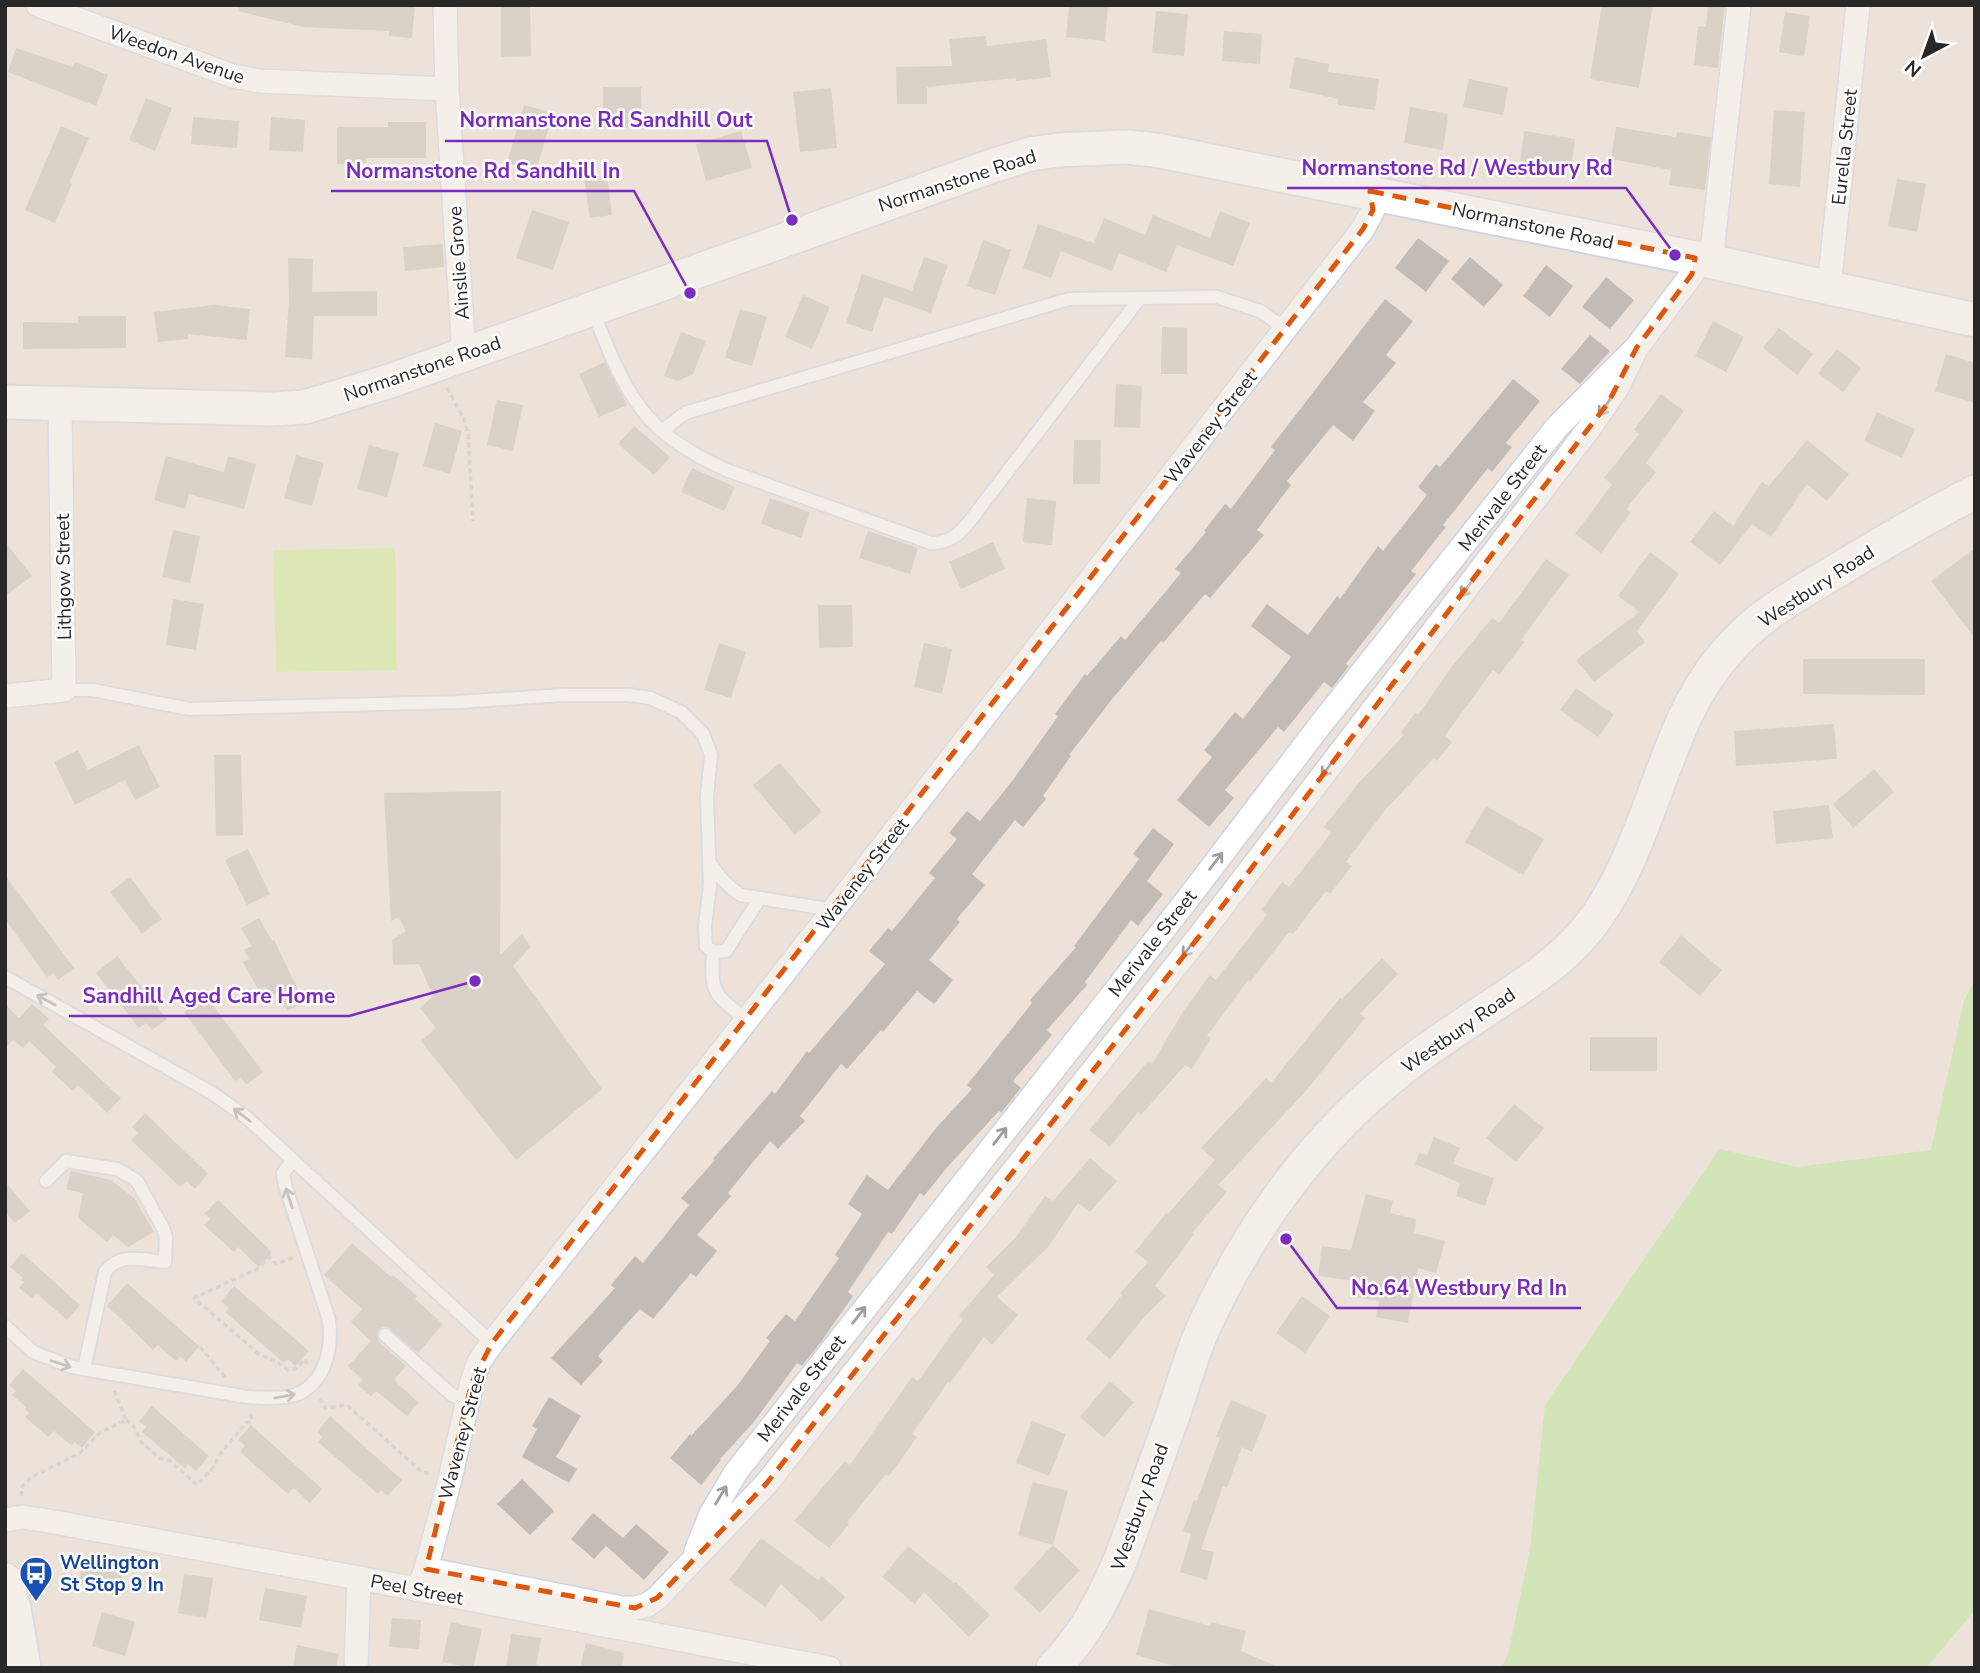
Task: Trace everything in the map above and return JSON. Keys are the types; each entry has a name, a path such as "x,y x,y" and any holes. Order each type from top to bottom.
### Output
{"street":[{"name":"Weedon Avenue","path":"38,5 233,76 260,81 447,89"},
{"name":"Ainslie Grove","path":"445,5 447,89 463,339 468,352"},
{"name":"Merivale Street","path":"694,1558 715,1505 744,1461 1557,427 1637,347 1703,260 1739,5"},
{"name":"Eurella Street","path":"1829,288 1858,5"},
{"name":"Normanstone Road","path":"5,402 273,409 306,407 434,365 1030,154 1091,147 1156,150 1370,191 1972,319"},
{"name":"Waveney Street","path":"422,1580 468,1401 480,1362 492,1343 833,911 1363,229 1373,210 1370,191"},
{"name":"Merivale Street","path":"422,1580 622,1608 647,1605 657,1598 766,1484 1201,934 1591,426 1618,387 1637,347"},
{"name":"Lithgow Street","path":"60,404 64,690"},
{"name":"Westbury Road","path":"1053,1668 1082,1636 1108,1588 1121,1559 1201,1334 1249,1244 1285,1190 1333,1132 1378,1088 1420,1054 1545,970 1587,930 1626,864 1679,730 1694,700 1725,654 1745,633 1771,612 1826,577 1975,492"},
{"path":"5,696 64,690"},
{"name":"Peel Street","path":"5,1520 22,1517 54,1522 359,1578 422,1580 829,1668"},
{"path":"356,1668 359,1578"},
{"path":"20,1585 14,1609 24,1668"}],"lane":[{"path":"662,431 685,413 1069,299 1217,297 1260,311 1286,329"},
{"path":"592,308 624,385 636,405 662,431 697,457 729,471 931,543 942,543 952,540 976,513 1140,298"},
{"path":"64,690 93,690 189,709 458,702 563,695 629,695 650,698 681,712 704,734 711,755 707,797 710,884 705,926 706,946 713,952 726,951 760,898"},
{"path":"708,858 719,877 729,888 741,895 833,911"},
{"path":"713,952 713,987 723,1002 747,1020"},
{"path":"5,976 212,1093 246,1117 492,1343"},
{"path":"5,1326 33,1352 51,1361 84,1369 247,1397 275,1398 295,1395 313,1383 324,1366 330,1351 331,1337 329,1320 285,1185 283,1173 293,1160"},
{"path":"46,1181 66,1161 127,1173 144,1190 166,1237 165,1262 126,1258 116,1261 105,1272 84,1369"},
{"path":"385,1335 452,1395 468,1401"}],"path":[{"path":"434,365 464,419 468,434 472,521"},
{"path":"307,1253 276,1264 269,1257 257,1269 194,1297 260,1355 276,1361 285,1369 295,1369 305,1359 325,1408 346,1405 422,1472 450,1479"},
{"path":"112,1374 112,1384 126,1420 134,1427 141,1441 159,1458 170,1461 197,1485 246,1423 252,1421 246,1388 228,1381 200,1347"},
{"path":"23,1502 21,1488 30,1478 80,1453 101,1432 126,1420"},
{"path":"20,1585 32,1563 36,1562"}],"highlighted area":[{"path":"1370,191 1695,258 1692,274 1637,347 1608,403 1201,934 766,1484 657,1598 635,1608 426,1569 472,1382 492,1343 1363,229 1373,210"}],"green space":[{"path":"395,548 397,670 276,672 273,550"},
{"path":"1975,979 1975,1610 1926,1668 1501,1668 1508,1655 1530,1549 1545,1405 1719,1149 1797,1167 1931,1150 1964,1001"}],"building":[{"path":"239,5 415,5 412,38 389,36 389,31 304,27 238,11"},
{"path":"501,5 530,5 531,56 501,57"},
{"path":"1069,5 1108,5 1105,41 1066,37"},
{"path":"1602,5 1653,5 1639,88 1590,79"},
{"path":"1708,5 1725,5 1718,68 1694,65 1698,26 1706,27"},
{"path":"1156,11 1188,14 1184,56 1152,53"},
{"path":"1785,12 1810,16 1804,56 1779,52"},
{"path":"1224,31 1262,34 1260,64 1222,61"},
{"path":"986,36 987,46 1046,39 1051,77 927,87 927,104 897,104 896,67 952,66 949,39"},
{"path":"16,48 73,67 75,62 108,75 96,106 8,72"},
{"path":"1295,57 1329,64 1328,72 1379,79 1375,110 1338,105 1338,99 1289,88"},
{"path":"1469,79 1508,87 1503,115 1463,107"},
{"path":"603,87 641,87 642,128 603,128"},
{"path":"831,88 837,148 800,152 793,92"},
{"path":"146,98 172,108 155,151 129,140"},
{"path":"524,105 553,113 536,171 507,163"},
{"path":"1410,107 1448,114 1443,150 1404,143"},
{"path":"1774,110 1805,112 1800,187 1769,184"},
{"path":"193,117 239,121 237,148 191,144"},
{"path":"271,117 305,120 303,152 269,150"},
{"path":"388,122 426,122 426,158 366,158 366,163 337,164 337,127 388,127"},
{"path":"61,126 89,138 55,223 25,210"},
{"path":"1616,127 1676,137 1677,132 1711,137 1705,190 1669,185 1671,170 1611,159"},
{"path":"741,131 752,168 706,181 696,144"},
{"path":"1524,131 1575,139 1571,170 1520,162"},
{"path":"607,176 612,215 590,218 584,178"},
{"path":"1897,179 1926,184 1917,232 1888,226"},
{"path":"532,210 569,222 553,270 516,258"},
{"path":"1220,211 1250,223 1233,266 1177,245 1166,272 1119,253 1112,271 1061,251 1051,278 1023,268 1038,224 1094,243 1104,218 1145,235 1153,215 1210,238"},
{"path":"1418,238 1449,261 1426,292 1395,268"},
{"path":"983,240 1011,250 995,295 967,286"},
{"path":"443,244 444,267 405,271 403,247"},
{"path":"924,257 948,265 931,313 884,297 872,332 846,323 862,274 912,291"},
{"path":"1470,257 1503,285 1484,307 1451,279"},
{"path":"288,258 313,259 312,292 377,291 377,316 314,316 312,359 285,357 289,300"},
{"path":"1546,265 1573,286 1550,317 1523,296"},
{"path":"1606,277 1634,300 1610,329 1582,307"},
{"path":"803,295 830,307 812,349 785,337"},
{"path":"1385,299 1413,321 1386,355 1396,363 1363,402 1375,411 1353,441 1333,425 1287,481 1291,485 1257,530 1264,535 1210,598 1205,594 1163,643 1161,641 1069,755 1071,756 1043,796 1046,799 1023,827 1015,820 972,874 985,885 957,919 960,922 929,960 953,980 934,1004 917,991 847,1069 841,1064 800,1116 805,1121 778,1149 770,1141 728,1193 731,1196 697,1235 717,1251 696,1277 691,1273 653,1319 640,1309 598,1356 603,1361 581,1385 551,1358 615,1288 611,1285 635,1256 643,1263 689,1205 681,1198 772,1091 775,1094 807,1051 809,1053 885,964 869,951 888,928 892,931 935,878 929,873 957,839 949,833 967,811 980,821 1013,780 1058,716 1055,714 1085,674 1087,676 1121,636 1125,640 1181,573 1175,569 1225,504 1231,509 1275,450 1271,447"},
{"path":"214,305 250,309 247,340 188,334 188,339 158,342 154,312"},
{"path":"740,309 767,317 752,366 725,358"},
{"path":"78,316 126,316 126,348 23,349 23,322 78,323"},
{"path":"1713,321 1744,337 1726,372 1695,356"},
{"path":"1162,327 1187,328 1187,374 1161,374"},
{"path":"1779,328 1813,354 1797,375 1763,348"},
{"path":"681,332 706,341 693,374 678,381 664,376"},
{"path":"1590,335 1610,351 1580,384 1561,369"},
{"path":"1837,349 1861,368 1843,392 1818,373"},
{"path":"1946,354 1975,363 1975,403 1935,391"},
{"path":"605,362 627,405 599,417 579,374"},
{"path":"1513,379 1540,401 1506,443 1512,447 1492,472 1488,468 1443,525 1446,527 1411,571 1416,574 1346,664 1349,666 1332,688 1324,682 1284,732 1278,727 1225,790 1234,798 1209,827 1177,800 1212,757 1204,750 1235,712 1243,719 1291,657 1251,626 1267,604 1308,635 1337,596 1340,599 1378,546 1383,551 1427,495 1418,487 1436,464 1440,467"},
{"path":"1116,384 1142,386 1140,428 1114,427"},
{"path":"1661,394 1684,411 1646,463 1656,472 1626,509 1631,512 1601,553 1575,534 1612,484 1604,478 1639,434 1634,430"},
{"path":"497,400 523,405 513,451 487,445"},
{"path":"1877,412 1915,429 1902,458 1864,441"},
{"path":"435,423 462,431 450,474 423,466"},
{"path":"634,426 670,457 654,475 618,444"},
{"path":"1074,440 1101,440 1100,484 1073,484"},
{"path":"1807,440 1849,474 1827,501 1807,484 1771,537 1752,524 1720,565 1690,542 1714,511 1733,526 1762,482 1769,486"},
{"path":"369,445 399,453 387,497 357,489"},
{"path":"296,455 324,463 312,506 284,498"},
{"path":"166,456 224,472 228,456 256,464 244,509 189,494 185,509 154,500"},
{"path":"692,468 735,487 724,511 681,492"},
{"path":"770,498 810,512 801,538 761,524"},
{"path":"1027,498 1056,501 1052,545 1023,542"},
{"path":"173,530 200,536 190,583 162,577"},
{"path":"868,531 918,548 910,574 859,558"},
{"path":"5,542 32,576 5,596"},
{"path":"993,542 1005,569 961,589 949,562"},
{"path":"1975,548 1975,638 1931,581"},
{"path":"1650,552 1679,574 1637,631 1645,642 1594,682 1576,660 1639,612 1618,596"},
{"path":"1546,559 1569,575 1499,675 1493,670 1445,736 1452,742 1437,761 1434,758 1386,809 1346,862 1352,866 1330,894 1326,891 1293,934 1289,932 1250,982 1248,980 1207,1036 1211,1038 1192,1069 1185,1065 1141,1115 1138,1112 1110,1147 1089,1130 1148,1061 1152,1064 1184,1010 1210,975 1216,980 1267,915 1261,910 1282,882 1289,887 1331,833 1324,827 1357,785 1404,735 1401,732 1415,713 1418,715 1450,669 1492,618 1499,623"},
{"path":"173,599 204,604 196,650 166,645"},
{"path":"818,605 852,605 853,647 819,648"},
{"path":"719,643 746,652 731,698 704,690"},
{"path":"924,643 952,649 942,694 914,687"},
{"path":"1803,659 1925,659 1925,695 1803,694"},
{"path":"1576,688 1614,715 1598,737 1560,710"},
{"path":"1834,724 1837,759 1736,766 1734,731"},
{"path":"139,745 160,787 135,800 125,780 75,805 54,762 78,750 88,770"},
{"path":"214,755 241,755 243,835 216,836"},
{"path":"780,763 822,812 795,835 753,785"},
{"path":"1874,769 1894,792 1853,828 1833,804"},
{"path":"501,791 500,955 522,934 531,947 513,966 602,1089 516,1160 421,1041 436,1028 420,1008 433,996 419,964 393,965 392,940 406,931 399,917 391,921 384,793"},
{"path":"1829,805 1833,838 1776,844 1773,811"},
{"path":"1486,806 1544,839 1523,875 1465,842"},
{"path":"1153,828 1174,844 1147,881 1163,894 1138,926 1131,920 1085,982 1087,985 1047,1030 1052,1035 1013,1081 1021,1088 924,1196 920,1193 892,1234 888,1232 848,1292 853,1296 821,1342 802,1366 797,1363 754,1422 720,1459 701,1485 670,1458 737,1386 770,1341 766,1338 786,1314 795,1321 839,1258 835,1255 862,1214 848,1204 867,1175 888,1190 936,1128 972,1089 967,1085 1032,1003 1030,1000 1076,947 1074,946 1139,859 1133,854"},
{"path":"248,849 270,894 247,905 225,860"},
{"path":"5,875 74,968 58,980 53,973 47,977 5,919"},
{"path":"130,877 162,919 142,934 110,892"},
{"path":"259,918 272,941 274,940 304,1002 287,1011 277,993 271,996 265,987 259,991 243,962 249,959 244,950 252,946 241,928"},
{"path":"1681,935 1722,970 1700,996 1659,962"},
{"path":"117,956 167,1019 152,1030 146,1023 139,1028 96,973"},
{"path":"1382,958 1398,974 1360,1014 1365,1018 1305,1092 1218,1185 1227,1192 1192,1233 1194,1234 1155,1286 1166,1296 1145,1316 1110,1359 1086,1339 1122,1295 1120,1293 1148,1262 1135,1252 1166,1213 1168,1214 1215,1160 1201,1148 1266,1078 1271,1083 1340,998 1342,999"},
{"path":"206,996 263,1072 246,1085 241,1077 235,1081 184,1012"},
{"path":"5,1004 19,1018 32,1004 49,1019 43,1025 121,1098 107,1113 78,1085 73,1091 52,1072 56,1067 29,1041 23,1048 13,1040 5,1048"},
{"path":"1590,1037 1657,1037 1657,1071 1590,1071"},
{"path":"1514,1104 1544,1128 1516,1162 1486,1138"},
{"path":"145,1113 208,1174 195,1189 187,1181 180,1187 131,1140 138,1133 132,1127"},
{"path":"1434,1137 1460,1148 1453,1164 1494,1178 1485,1206 1456,1196 1460,1183 1415,1164 1419,1153 1427,1155"},
{"path":"1090,1158 1117,1181 1090,1212 1078,1203 1048,1247 997,1297 1018,1315 992,1345 984,1337 912,1434 917,1437 889,1476 886,1474 829,1548 794,1521 845,1461 850,1465 912,1377 918,1381 963,1319 959,1316 994,1275 986,1267 1016,1237 1045,1196 1053,1201"},
{"path":"71,1171 111,1180 134,1198 154,1232 128,1247 113,1235 107,1242 78,1218 83,1193 66,1189"},
{"path":"5,1182 30,1211 15,1223 5,1212"},
{"path":"1366,1194 1393,1201 1390,1213 1416,1219 1414,1233 1445,1241 1436,1273 1418,1268 1408,1323 1376,1317 1379,1301 1354,1297 1356,1281 1318,1276 1322,1246 1351,1250"},
{"path":"218,1200 272,1252 259,1267 238,1247 234,1252 204,1225 210,1219 204,1214"},
{"path":"352,1243 417,1296 415,1299 443,1324 418,1353 387,1327 382,1327 377,1333 379,1342 406,1366 394,1380 419,1403 407,1416 376,1391 371,1396 358,1385 363,1380 348,1366 371,1341 351,1322 362,1309 324,1275"},
{"path":"22,1253 80,1305 67,1320 36,1293 32,1298 19,1288 24,1282 21,1280 23,1278 10,1267"},
{"path":"127,1283 199,1346 186,1362 180,1356 176,1361 158,1345 153,1350 107,1306"},
{"path":"234,1286 309,1351 295,1366 288,1359 284,1363 225,1312 229,1308 221,1301"},
{"path":"1302,1296 1330,1316 1305,1353 1276,1333"},
{"path":"23,1369 95,1432 82,1448 75,1442 72,1446 54,1431 48,1437 25,1417 29,1413 25,1409 27,1408 12,1395 16,1391 9,1385"},
{"path":"1110,1381 1134,1402 1104,1438 1080,1417"},
{"path":"549,1397 581,1416 556,1457 577,1469 569,1483 522,1457 537,1429 532,1426"},
{"path":"1231,1400 1267,1415 1252,1452 1242,1447 1227,1488 1223,1486 1201,1549 1214,1552 1207,1580 1180,1572 1191,1534 1183,1531 1194,1500 1197,1501 1220,1438 1216,1437"},
{"path":"152,1406 209,1456 196,1471 188,1464 185,1468 142,1432 146,1427 139,1421"},
{"path":"330,1416 402,1480 388,1496 381,1490 378,1494 318,1442 322,1437 317,1432"},
{"path":"1032,1421 1066,1434 1049,1476 1016,1463"},
{"path":"251,1425 322,1489 310,1503 294,1488 288,1494 240,1452 245,1446 238,1440"},
{"path":"522,1479 554,1511 530,1535 497,1504"},
{"path":"1033,1482 1068,1491 1053,1545 1018,1535"},
{"path":"593,1513 623,1538 636,1524 669,1552 644,1580 606,1546 594,1559 571,1539"},
{"path":"761,1538 818,1580 822,1576 845,1597 822,1622 781,1584 765,1607 729,1580"},
{"path":"1053,1545 1080,1570 1040,1613 1013,1588"},
{"path":"908,1546 956,1582 990,1615 969,1637 924,1592 915,1604 882,1577"},
{"path":"84,1556 124,1564 119,1591 79,1583"},
{"path":"184,1574 213,1578 207,1618 178,1613"},
{"path":"265,1588 307,1596 301,1628 259,1620"},
{"path":"1149,1609 1210,1626 1211,1622 1246,1631 1241,1651 1280,1668 1182,1668 1136,1655"},
{"path":"102,1612 135,1622 125,1656 92,1646"},
{"path":"392,1618 421,1620 419,1649 389,1647"},
{"path":"451,1622 482,1629 473,1668 442,1662"},
{"path":"511,1634 541,1638 536,1668 506,1668"},
{"path":"586,1643 624,1653 621,1668 580,1668"},
{"path":"297,1645 339,1654 336,1668 293,1668"}],"place":[{"name":"Normanstone Rd Sandhill Out","path":"792,220"},
{"name":"Normanstone Rd / Westbury Rd","path":"1675,255"},
{"name":"Normanstone Rd Sandhill In","path":"690,293"},
{"name":"Sandhill Aged Care Home","path":"475,981"},
{"name":"No.64 Westbury Rd In","path":"1286,1239"},
{"name":"Wellington St Stop 9 In","path":"36,1603"}]}
